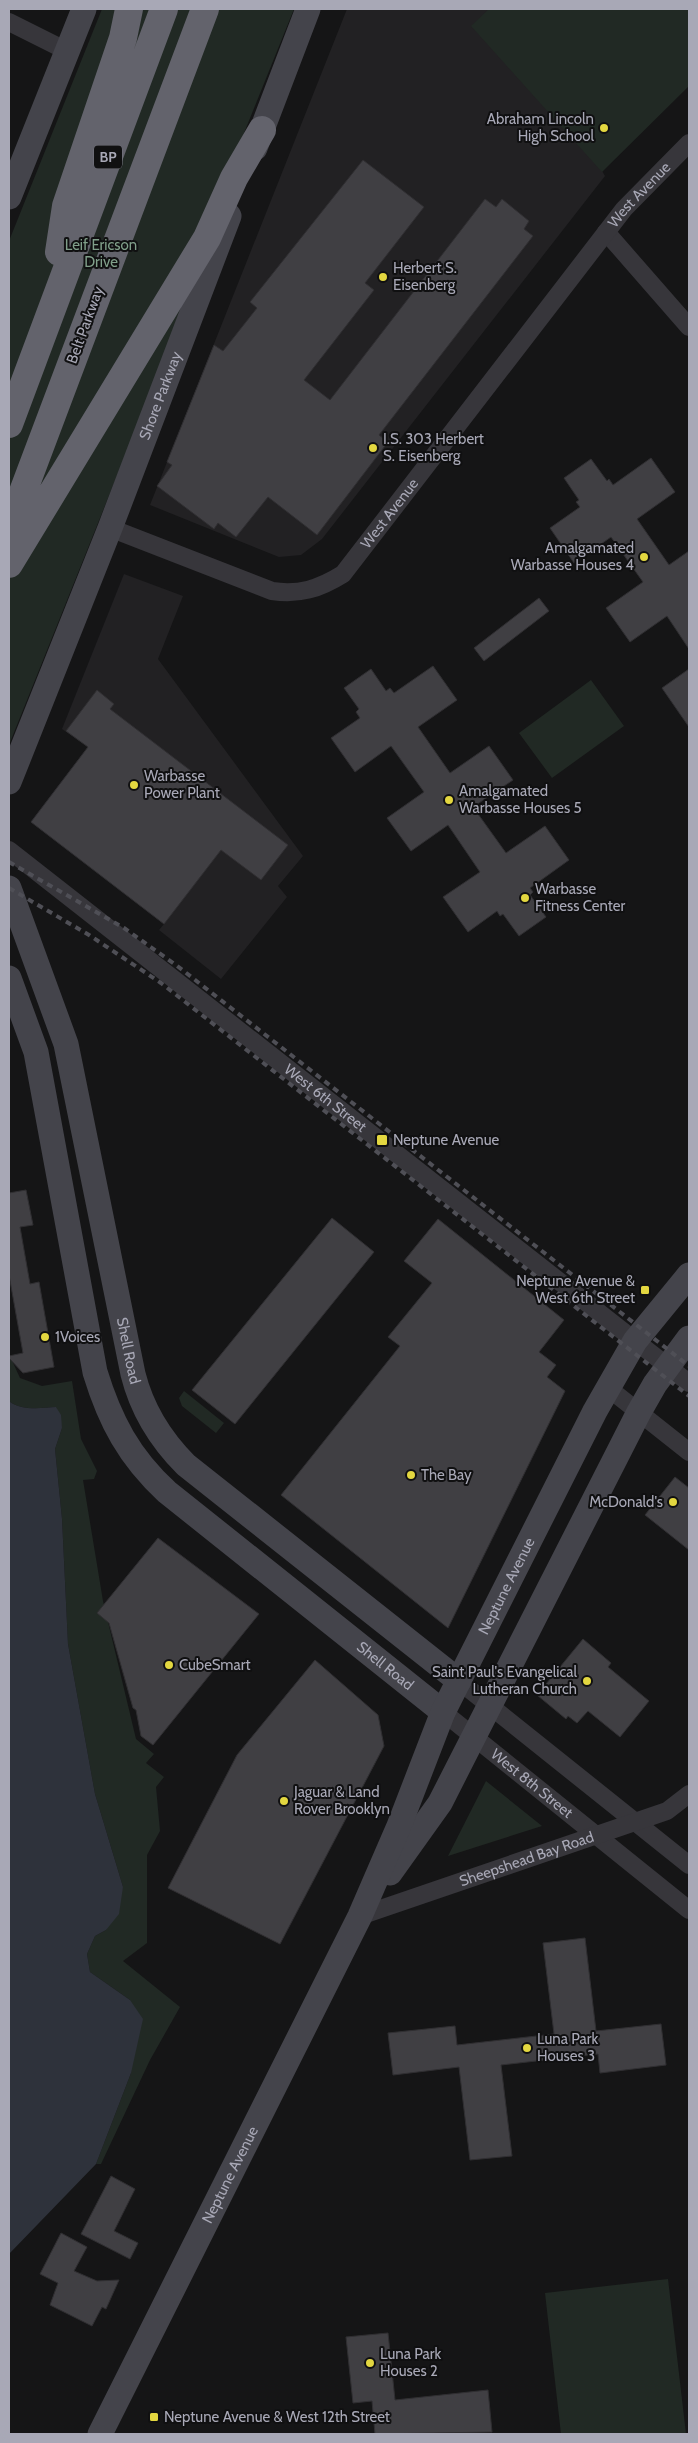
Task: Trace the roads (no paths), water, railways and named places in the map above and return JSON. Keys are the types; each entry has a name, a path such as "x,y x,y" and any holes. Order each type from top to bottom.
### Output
{"highway":[{"path":"52,305 66,206 123,38 129,9"},
{"name":"BP","path":"9,424 164,9"},
{"name":"Belt Parkway","path":"9,529 205,9"},
{"path":"9,564 207,238 234,178 262,130"}],"main road":[{"path":"9,197 84,9"},
{"name":"Shore Parkway","path":"9,782 110,528 308,9"},
{"name":"Shell Road","path":"9,888 66,1044 132,1374 151,1420 172,1450 186,1465 459,1681"},
{"name":"Shell Road","path":"9,978 36,1052 95,1372 106,1408 120,1435 150,1477 167,1492 443,1712"},
{"name":"Neptune Avenue","path":"100,2434 360,1916 399,1826 443,1712 607,1387 635,1341 689,1274"},
{"name":"Neptune Avenue","path":"360,1916 440,1803 639,1412 689,1338"}],"street":[{"path":"9,22 67,51"},
{"name":"West Avenue","path":"110,528 272,591 287,593 306,592 324,586 343,574 624,208 689,143"},
{"path":"606,232 689,327"},
{"name":"West 6th Street","path":"9,850 689,1383"},
{"path":"607,1387 689,1452"},
{"path":"459,1681 689,1865"},
{"name":"West 8th Street","path":"443,1712 689,1910"},
{"name":"Sheepshead Bay Road","path":"360,1916 667,1811 689,1794"}],"railway":[{"path":"9,862 124,928 176,965 689,1366"},
{"path":"9,888 89,935 161,983 689,1396"}],"place":[{"name":"Abraham Lincoln High School","path":"604,128"},
{"name":"Herbert S. Eisenberg","path":"383,277"},
{"name":"I.S. 303 Herbert S. Eisenberg","path":"373,448"},
{"name":"Amalgamated Warbasse Houses 4","path":"644,557"},
{"name":"Warbasse Power Plant","path":"134,785"},
{"name":"Amalgamated Warbasse Houses 5","path":"449,800"},
{"name":"Warbasse Fitness Center","path":"525,898"},
{"name":"Neptune Avenue","path":"382,1140"},
{"name":"Neptune Avenue & West 6th Street","path":"645,1290"},
{"name":"1Voices","path":"45,1337"},
{"name":"The Bay","path":"411,1475"},
{"name":"McDonald's","path":"673,1502"},
{"name":"CubeSmart","path":"169,1665"},
{"name":"Saint Paul's Evangelical Lutheran Church","path":"587,1681"},
{"name":"Jaguar & Land Rover Brooklyn","path":"284,1801"},
{"name":"Luna Park Houses 3","path":"527,2048"},
{"name":"Luna Park Houses 2","path":"370,2363"},
{"name":"Neptune Avenue & West 12th Street","path":"154,2417"}],"park label":[{"name":"Leif Ericson Drive","path":"101,254"}]}
